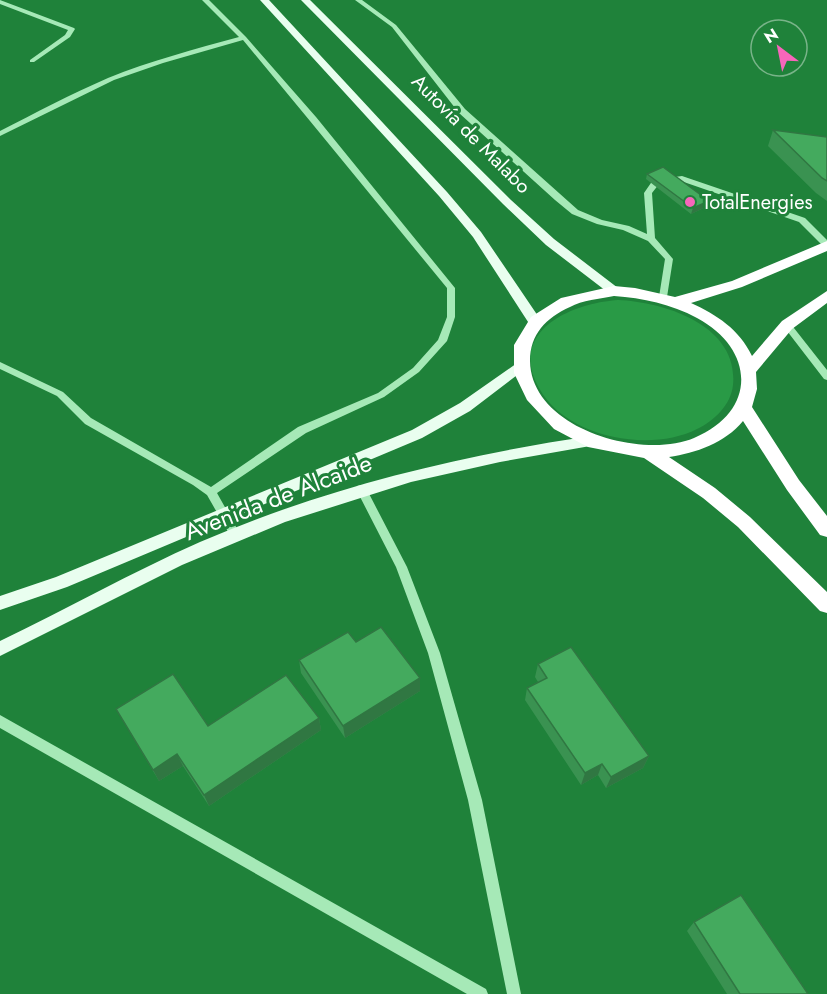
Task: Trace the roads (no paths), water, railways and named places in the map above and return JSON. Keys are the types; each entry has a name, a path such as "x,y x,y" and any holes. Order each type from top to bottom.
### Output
{"highway":[{"path":"670,299 737,284 827,246"},
{"path":"614,291 670,299 693,308 719,325 738,346 748,370 748,395 743,407 726,428 699,443 665,451 646,452 591,441 559,425 546,414 528,391 520,366 523,343 535,322 550,310 568,300 614,291"},
{"path":"748,370 787,325 827,296"},
{"path":"743,407 793,485 827,530"},
{"path":"646,452 709,493 744,522 827,605"}],"main road":[{"path":"264,0 443,194 477,235 535,322"},
{"name":"Autovía de Malabo","path":"305,0 507,202 550,242 614,291"},
{"name":"Avenida de Alcaide","path":"0,603 61,582 426,429 465,407 520,366"},
{"name":"Avenida de Alcaide","path":"0,649 126,585 235,534 361,489 480,459 591,441"}],"street":[{"path":"205,0 244,38 433,263 451,288 451,317 442,341 416,370 381,395 302,430 211,492"},
{"path":"358,0 394,26 462,111 575,212 600,222 626,228 651,239 669,259 670,299"},
{"path":"0,2 72,29 68,36 32,62"},
{"path":"0,135 49,108 112,79 181,55 244,38"},
{"path":"651,239 648,193 656,182 679,178 802,220 827,246"},
{"path":"787,325 827,377"},
{"path":"0,365 60,394 88,421 211,492 235,534"},
{"path":"361,489 400,567 434,653 475,800 514,994"},
{"path":"0,722 481,994"}],"place":[{"name":"TotalEnergies","path":"690,202"}]}
